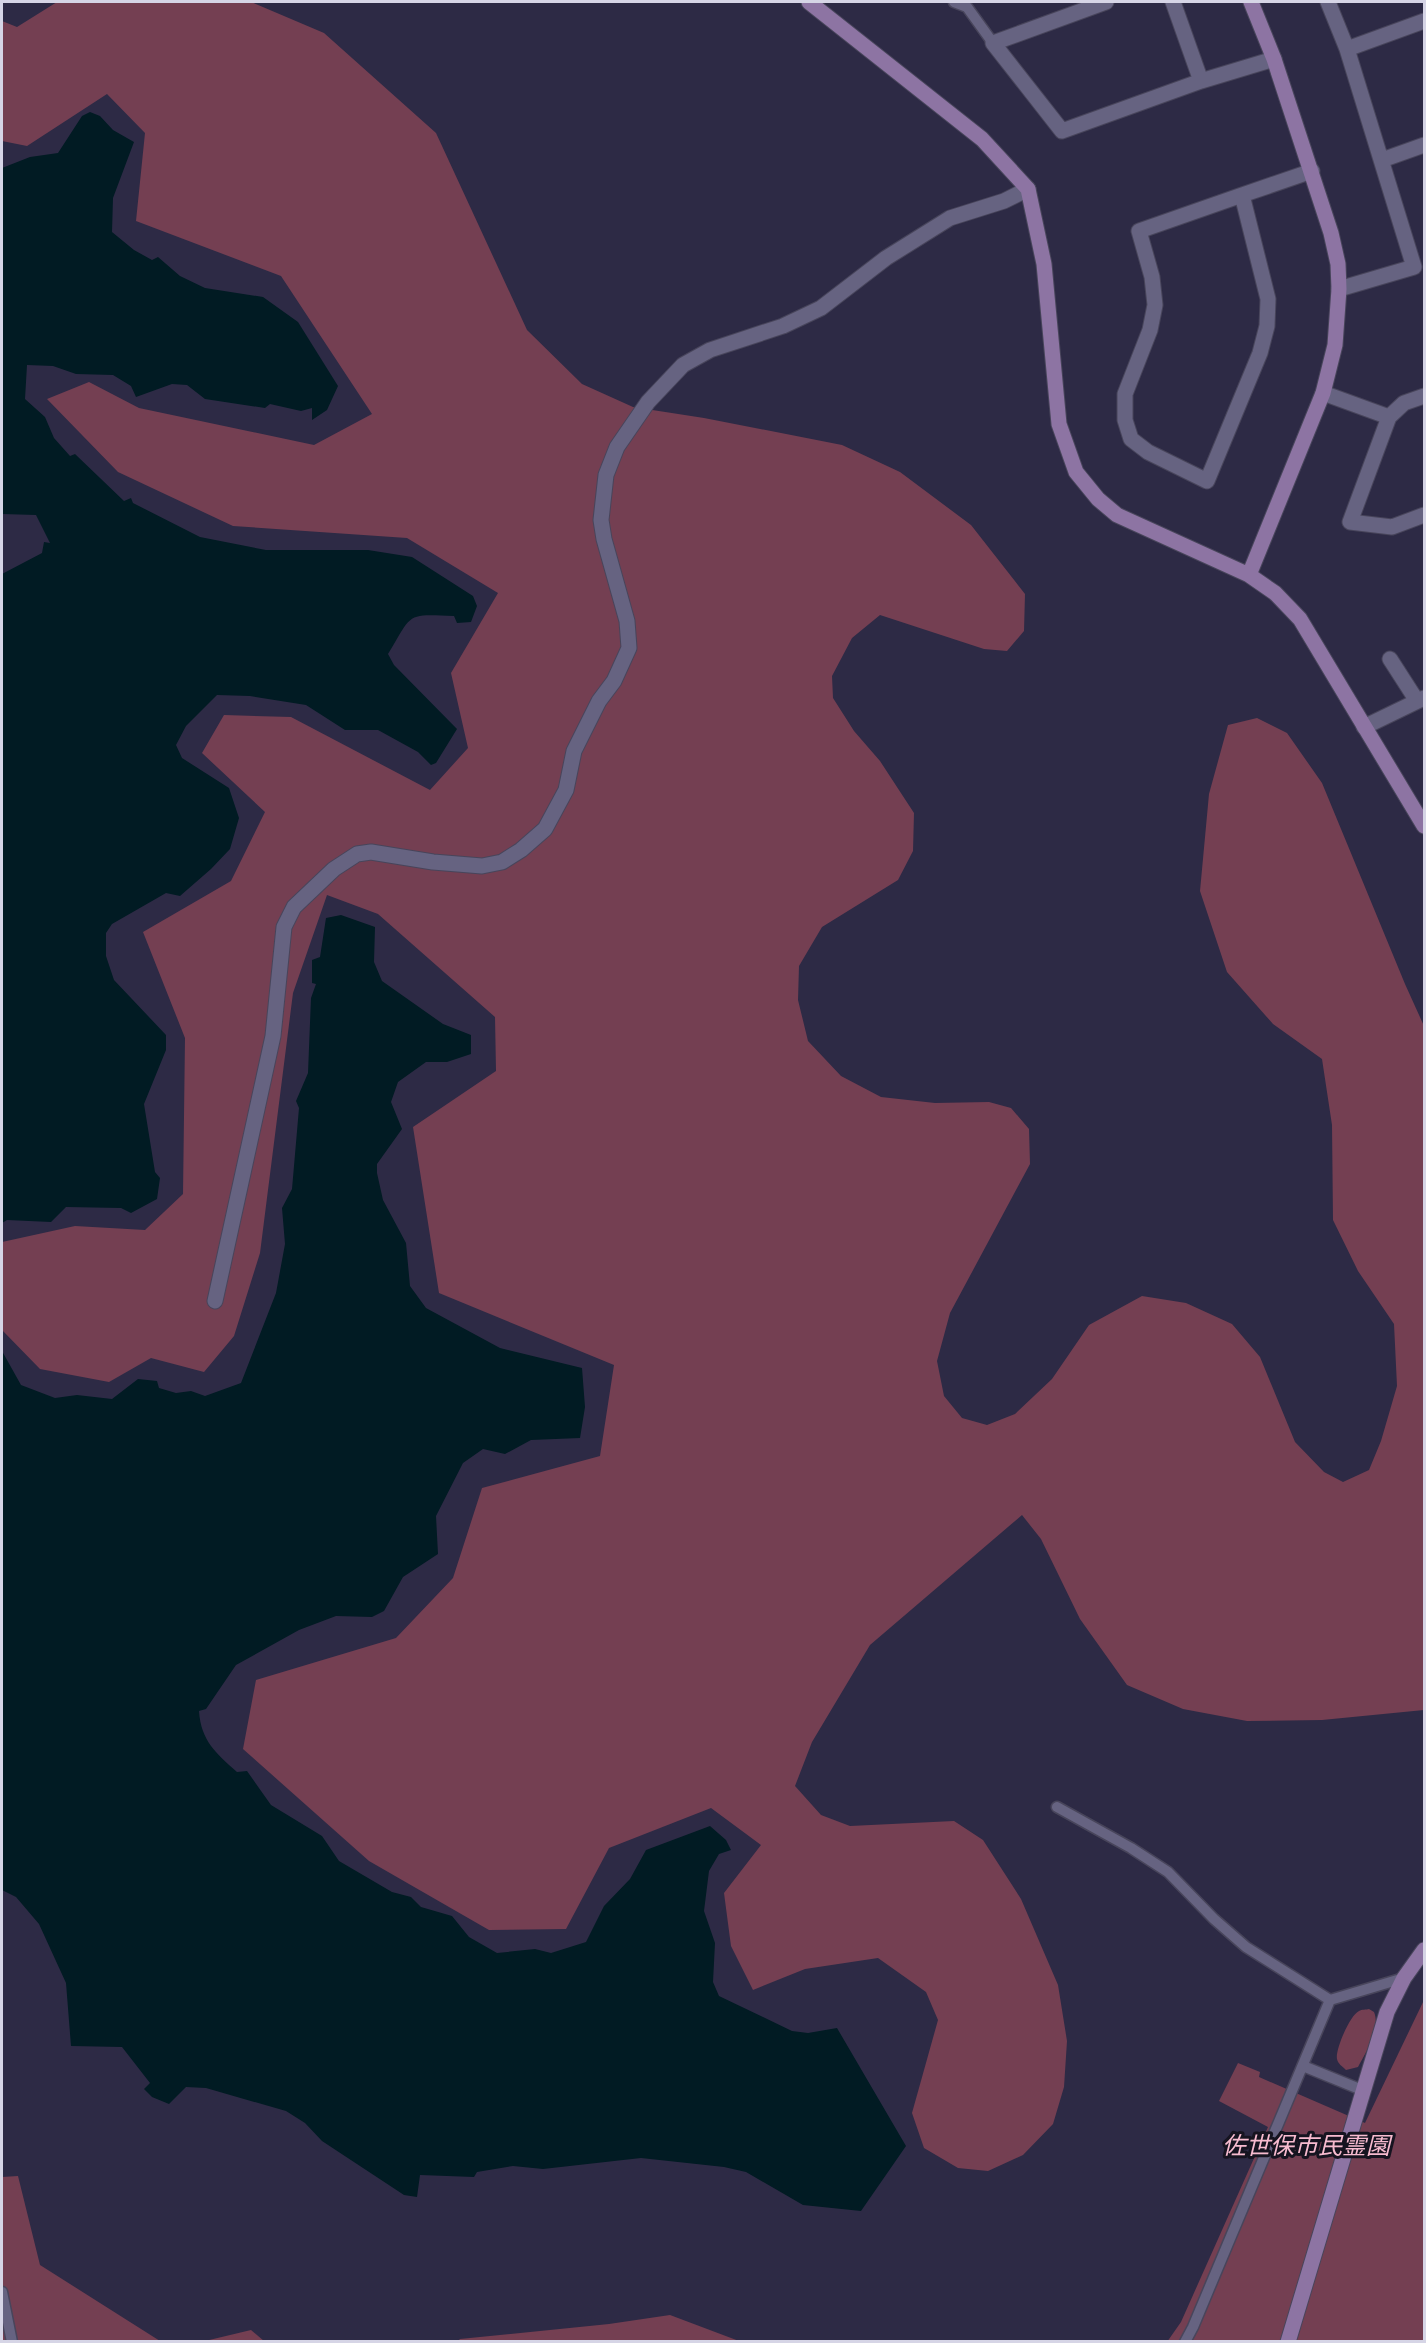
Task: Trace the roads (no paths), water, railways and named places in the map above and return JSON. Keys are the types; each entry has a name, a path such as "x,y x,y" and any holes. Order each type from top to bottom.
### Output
{"street":[{"path":"809,2 982,139 1028,189 1044,264 1059,424 1076,472 1098,499 1117,515 1249,575 1275,593 1300,619 1425,826"},
{"path":"1106,2 993,43 1062,130 1201,81 1274,59"},
{"path":"1173,2 1201,81"},
{"path":"1249,575 1323,393 1335,345 1339,289 1338,264 1331,232 1274,59 1251,2"},
{"path":"1328,2 1347,49 1382,160 1419,265 1339,289"},
{"path":"1347,49 1425,21"},
{"path":"1382,160 1425,145"},
{"path":"1242,195 1268,299 1267,326 1260,353 1207,481 1148,452 1131,439 1125,420 1125,394 1150,330 1155,305 1152,277 1139,231 1242,195 1312,171"},
{"path":"215,1301 273,1036 284,927 294,907 334,868 357,854 371,852 433,862 482,866 502,862 521,850 545,829 566,790 574,751 599,701 614,681 629,648 627,621 603,539 602,520 606,475 617,447 648,402 682,365 710,350 783,326 821,308 886,258 950,218 1004,201 1028,189"},
{"path":"1323,393 1389,417"},
{"path":"1425,396 1404,403 1389,417 1350,522 1392,527 1425,515"},
{"path":"1364,727 1421,699 1390,659"},
{"path":"1288,2342 1387,2012 1404,1978 1425,1950"}],"lane":[{"path":"954,2 967,7 993,43"},
{"path":"1057,1807 1131,1848 1168,1872 1214,1919 1246,1947 1330,2000 1404,1978"},
{"path":"1185,2342 1330,2000"},
{"path":"1303,2066 1362,2090"},
{"path":"2,2292 12,2342"}],"water":[{"path":"90,112 100,116 113,130 134,142 113,198 112,232 134,250 152,260 158,257 180,276 205,288 263,297 298,322 338,386 327,410 312,420 312,408 301,411 270,404 265,408 205,399 187,385 172,384 136,397 131,386 113,375 76,374 53,366 27,365 25,399 45,417 54,438 70,456 75,454 124,501 131,498 133,503 200,537 266,550 368,550 412,557 473,596 477,606 471,622 457,623 454,616 427,615 412,619 402,630 388,654 394,665 457,729 436,763 431,765 418,752 378,730 345,730 306,705 250,696 217,695 186,726 176,745 182,758 229,788 239,818 230,849 180,896 166,893 112,924 106,933 106,956 114,980 166,1035 166,1050 144,1104 155,1172 160,1178 157,1199 131,1213 121,1208 66,1207 51,1222 7,1220 2,1223 2,574 42,553 44,542 50,543 36,515 2,514 2,168 30,157 58,153 82,116"},
{"path":"341,915 375,927 374,962 382,981 443,1024 471,1035 471,1054 447,1062 426,1062 398,1082 391,1102 402,1129 377,1164 377,1173 383,1200 406,1243 410,1286 426,1308 500,1348 582,1368 585,1407 580,1438 531,1440 505,1454 483,1449 463,1463 436,1516 438,1554 403,1577 384,1611 372,1617 336,1616 299,1630 236,1665 206,1709 199,1711 203,1731 211,1746 222,1759 237,1772 247,1771 271,1805 322,1836 339,1861 392,1892 411,1897 421,1907 452,1916 469,1937 497,1953 535,1949 551,1953 586,1942 604,1906 630,1879 646,1850 710,1826 726,1840 731,1850 719,1854 709,1871 704,1911 715,1943 713,1982 719,1996 792,2031 808,2033 837,2028 906,2146 861,2211 803,2205 746,2172 724,2167 641,2158 543,2169 513,2166 477,2172 474,2177 420,2175 417,2197 404,2195 322,2141 305,2123 286,2111 206,2088 186,2087 169,2104 152,2097 144,2089 150,2083 122,2047 71,2046 66,1983 39,1924 16,1897 2,1890 2,1351 21,1385 55,1398 77,1395 112,1399 138,1379 157,1381 159,1388 176,1393 191,1391 205,1396 241,1383 276,1293 285,1244 282,1208 292,1189 299,1108 296,1101 308,1073 311,998 316,984 312,983 312,960 320,957 326,918"}],"park label":[{"name":"佐世保市民霊園","path":"1306,2147"}]}
